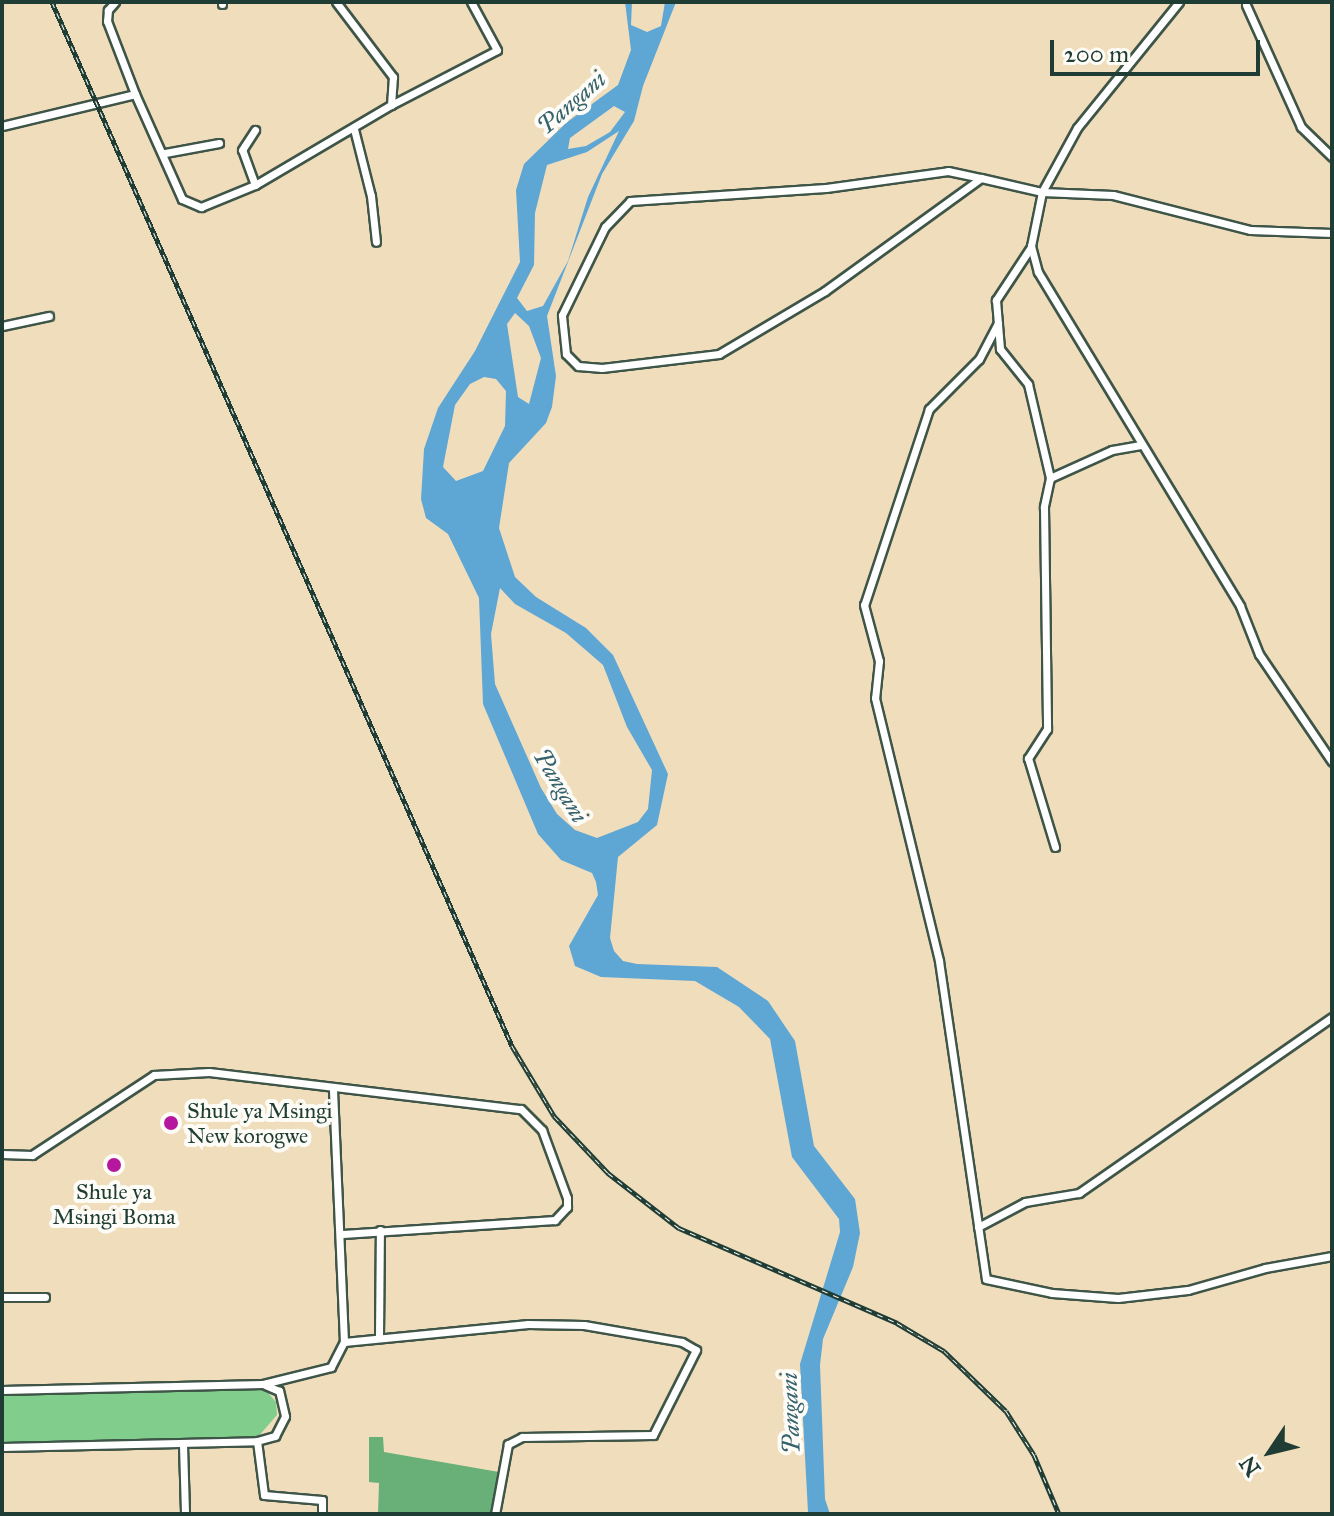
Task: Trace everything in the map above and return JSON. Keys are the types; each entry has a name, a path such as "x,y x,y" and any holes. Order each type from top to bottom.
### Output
{"street":[{"path":"115,2 108,10 107,21 135,94 165,153 182,199 191,206 211,206 255,185 391,105 497,50 471,2"},
{"path":"336,2 393,77 391,105"},
{"path":"1055,847 1028,758 1047,729 1044,507 1050,478 1028,384 1000,349 996,300 1031,246 1042,192 1077,128 1179,2"},
{"path":"1246,5 1301,127 1332,157"},
{"path":"2,126 135,94"},
{"path":"354,129 376,242"},
{"path":"255,130 242,150 255,185"},
{"path":"165,153 219,143"},
{"path":"981,178 825,291 719,354 602,368 578,366 566,354 562,315 605,227 630,201 826,188 948,171 981,178 1042,192 1113,195 1250,230 1332,233"},
{"path":"1031,246 1038,272 1232,593 1259,654 1332,762"},
{"path":"2,326 49,316"},
{"path":"998,323 979,359 929,409 864,605 879,661 875,698 939,961 986,1279 1065,1294 1118,1298 1188,1290 1265,1268 1332,1256"},
{"path":"1050,478 1112,450 1141,445"},
{"path":"978,1227 1025,1202 1079,1193 1332,1017"},
{"path":"2,1154 32,1155 154,1075 209,1072 333,1090 521,1109 542,1130 567,1198 567,1207 555,1220 342,1234"},
{"path":"2,1390 263,1384 331,1367 344,1342 342,1234 333,1090"},
{"path":"379,1336 380,1230"},
{"path":"2,1297 45,1297"},
{"path":"344,1342 379,1336 584,1325 682,1342 696,1350 653,1435 522,1437 508,1444 495,1514"},
{"path":"2,1447 257,1441 275,1436 285,1416 279,1391 263,1384"},
{"path":"257,1441 264,1495 322,1500 322,1514"},
{"path":"183,1445 185,1514"}],"green space":[{"path":"263,1387 276,1402 277,1415 257,1438 2,1444 2,1393"},
{"path":"369,1437 383,1437 384,1452 499,1472 493,1514 378,1514 379,1483 369,1482"}],"water":[{"path":"625,2 632,2 631,25 647,32 661,26 665,2 676,2 643,86 634,121 602,174 547,316 556,376 552,407 546,423 509,463 499,528 515,577 536,597 586,628 613,655 668,774 657,825 618,857 610,938 614,951 623,961 637,964 717,967 768,1001 795,1041 814,1146 855,1199 860,1233 853,1267 823,1339 820,1365 825,1499 830,1514 808,1512 800,1364 840,1232 839,1219 792,1157 770,1039 739,1007 695,981 601,977 575,966 569,946 598,895 596,882 592,873 561,860 538,834 483,704 479,598 448,534 426,518 421,499 424,449 438,408 475,351 520,262 516,190 524,164 566,123 618,85 631,50","holes":["614,106 625,112 610,132 586,146 568,149 570,138","619,131 588,197 568,261 543,306 527,311 517,298 534,265 535,213 547,165 587,152","515,313 529,326 541,358 529,404 518,397 507,324","484,377 496,379 506,391 505,426 483,471 456,481 443,467 455,405 470,384","500,588 515,604 566,633 603,665 627,727 652,770 648,809 638,822 597,838 575,830 557,814 541,788 495,684 491,634"]}],"railway":[{"path":"52,2 512,1046 554,1116 608,1173 679,1228 897,1323 944,1351 1006,1411 1034,1455 1059,1514"}],"place":[{"name":"Shule ya Msingi New korogwe","path":"171,1123"},
{"name":"Shule ya Msingi Boma","path":"114,1165"}],"water label":[{"name":"Pangani","path":"572,103"},
{"name":"Pangani","path":"560,786"},
{"name":"Pangani","path":"791,1413"}]}
